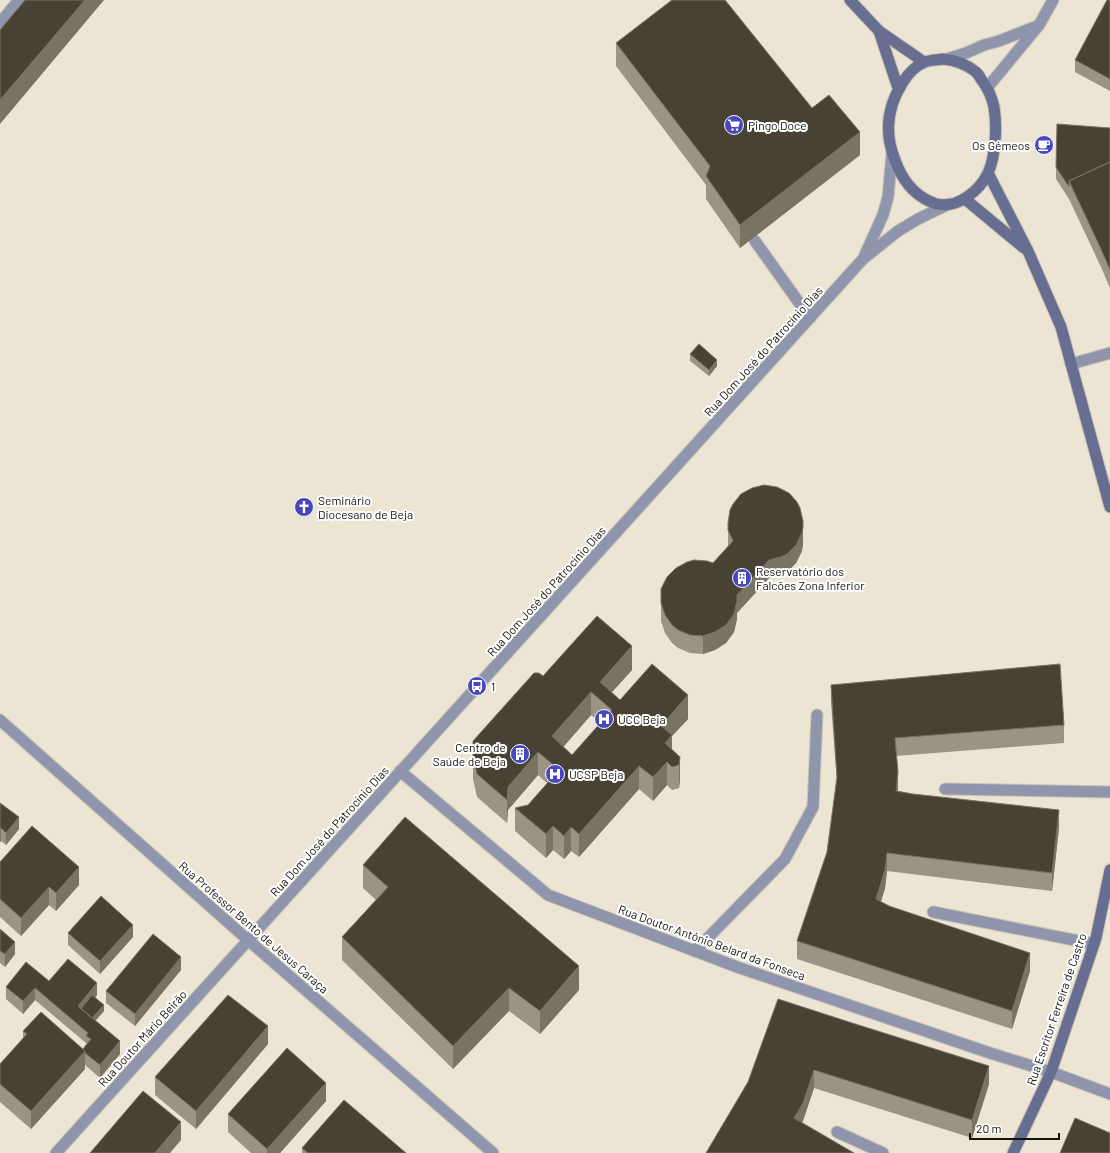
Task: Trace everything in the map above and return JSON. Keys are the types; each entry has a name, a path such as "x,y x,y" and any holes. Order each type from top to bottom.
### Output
{"main road":[{"path":"850,0 878,31 924,62"},
{"path":"878,31 898,88"},
{"path":"947,59 961,62 977,72 987,88 994,106 995,141 988,173 978,188 965,200 949,204 938,204 926,199 911,188 899,172 892,153 888,131 889,112 898,88 909,72 924,62 947,59"},
{"path":"988,173 1028,251 1061,327 1110,507"},
{"path":"965,200 1028,251"},
{"name":"Rua Escritor Ferreira de Castro","path":"1013,1153 1051,1072 1094,944 1110,870"}],"street":[{"path":"0,23 19,0"},
{"path":"987,88 1039,25 1052,0"},
{"path":"947,59 1039,25"},
{"name":"Rua Dom José do Patrocínio Dias","path":"863,259 883,215 888,197 892,153"},
{"name":"Rua Dom José do Patrocínio Dias","path":"248,940 863,259 898,231 918,219 949,204"},
{"path":"755,240 810,318"},
{"path":"1071,364 1110,353"},
{"path":"696,951 786,859 813,807 817,715"},
{"name":"Rua Professor Bento de Jesus Caraça","path":"0,720 248,940 493,1153"},
{"name":"Rua Doutor António Belard da Fonseca","path":"400,772 548,895 737,967 990,1053 1051,1072 1110,1094"},
{"path":"945,789 1110,792"},
{"path":"933,912 1094,944"},
{"name":"Rua Doutor Mário Beirão","path":"56,1153 248,940"},
{"path":"837,1132 883,1153"}],"building":[{"path":"25,0 85,0 0,100 0,30"},
{"name":"Pingo Doce","path":"672,0 725,0 812,108 829,95 860,132 740,225 706,176 710,166 616,43"},
{"path":"1107,0 1110,0 1110,79 1075,60"},
{"path":"1057,124 1110,128 1110,162 1069,181 1069,187 1056,167"},
{"path":"1110,162 1110,270 1069,181"},
{"path":"699,344 717,360 709,370 690,354"},
{"name":"Reservatório dos Falcões Zona Inferior","path":"764,485 777,487 789,493 797,502 800,508 803,527 802,533 796,545 787,554 769,560 737,595 734,614 726,625 715,632 703,636 690,635 678,630 672,625 665,615 661,603 661,589 667,577 676,568 687,562 694,560 713,563 733,541 728,530 728,523 730,510 733,504 741,494 752,488"},
{"name":"Centro de Saúde de Beja","path":"597,616 632,646 600,682 620,700 652,664 688,695 661,726 672,735 665,743 680,757 679,765 672,767 667,762 653,777 639,766 579,834 571,827 564,836 553,826 546,834 515,808 528,805 559,770 538,752 508,787 507,800 477,774 473,756 473,741 534,673 539,673 543,676","holes":["591,692 612,710 572,755 552,736"]},
{"path":"1060,664 1064,725 895,738 898,772 896,791 1059,810 1052,873 887,853 885,870 876,899 889,906 1030,953 1012,1011 797,941 827,852 837,777 831,685"},
{"path":"0,803 19,817 6,833 1,828 0,829"},
{"path":"405,817 579,966 540,1011 509,988 453,1046 342,937 388,887 363,865"},
{"path":"32,826 79,867 56,893 49,887 21,918 0,899 0,862"},
{"path":"101,896 133,925 100,961 68,933"},
{"path":"0,929 15,942 5,954 0,951"},
{"path":"153,934 181,957 135,1014 106,991"},
{"path":"68,959 97,983 78,1006 120,1041 100,1065 85,1053 83,1049 91,1039 86,1036 88,1033 35,988 23,1001 6,987 26,962 49,981"},
{"path":"92,995 104,1005 92,1018 81,1009"},
{"path":"228,995 268,1026 196,1111 155,1077"},
{"path":"778,999 989,1066 972,1120 814,1070 803,1103 794,1118 854,1153 706,1153 748,1082"},
{"path":"41,1012 85,1051 31,1111 0,1084 0,1064 27,1034 23,1031"},
{"path":"287,1048 326,1083 267,1149 228,1114"},
{"path":"143,1091 181,1122 155,1153 90,1153"},
{"path":"344,1100 406,1153 308,1153 302,1148"},
{"path":"1075,1118 1110,1133 1110,1153 1060,1153"}],"place":[{"name":"Pingo Doce","path":"734,125"},
{"name":"Os Gémeos","path":"1044,145"},
{"name":"Seminário Diocesano de Beja","path":"304,507"},
{"name":"Reservatório dos Falcões Zona Inferior","path":"742,578"},
{"name":"1","path":"477,686"},
{"name":"UCC Beja","path":"604,719"},
{"name":"Centro de Saúde de Beja","path":"520,754"},
{"name":"UCSP Beja","path":"555,774"}]}
